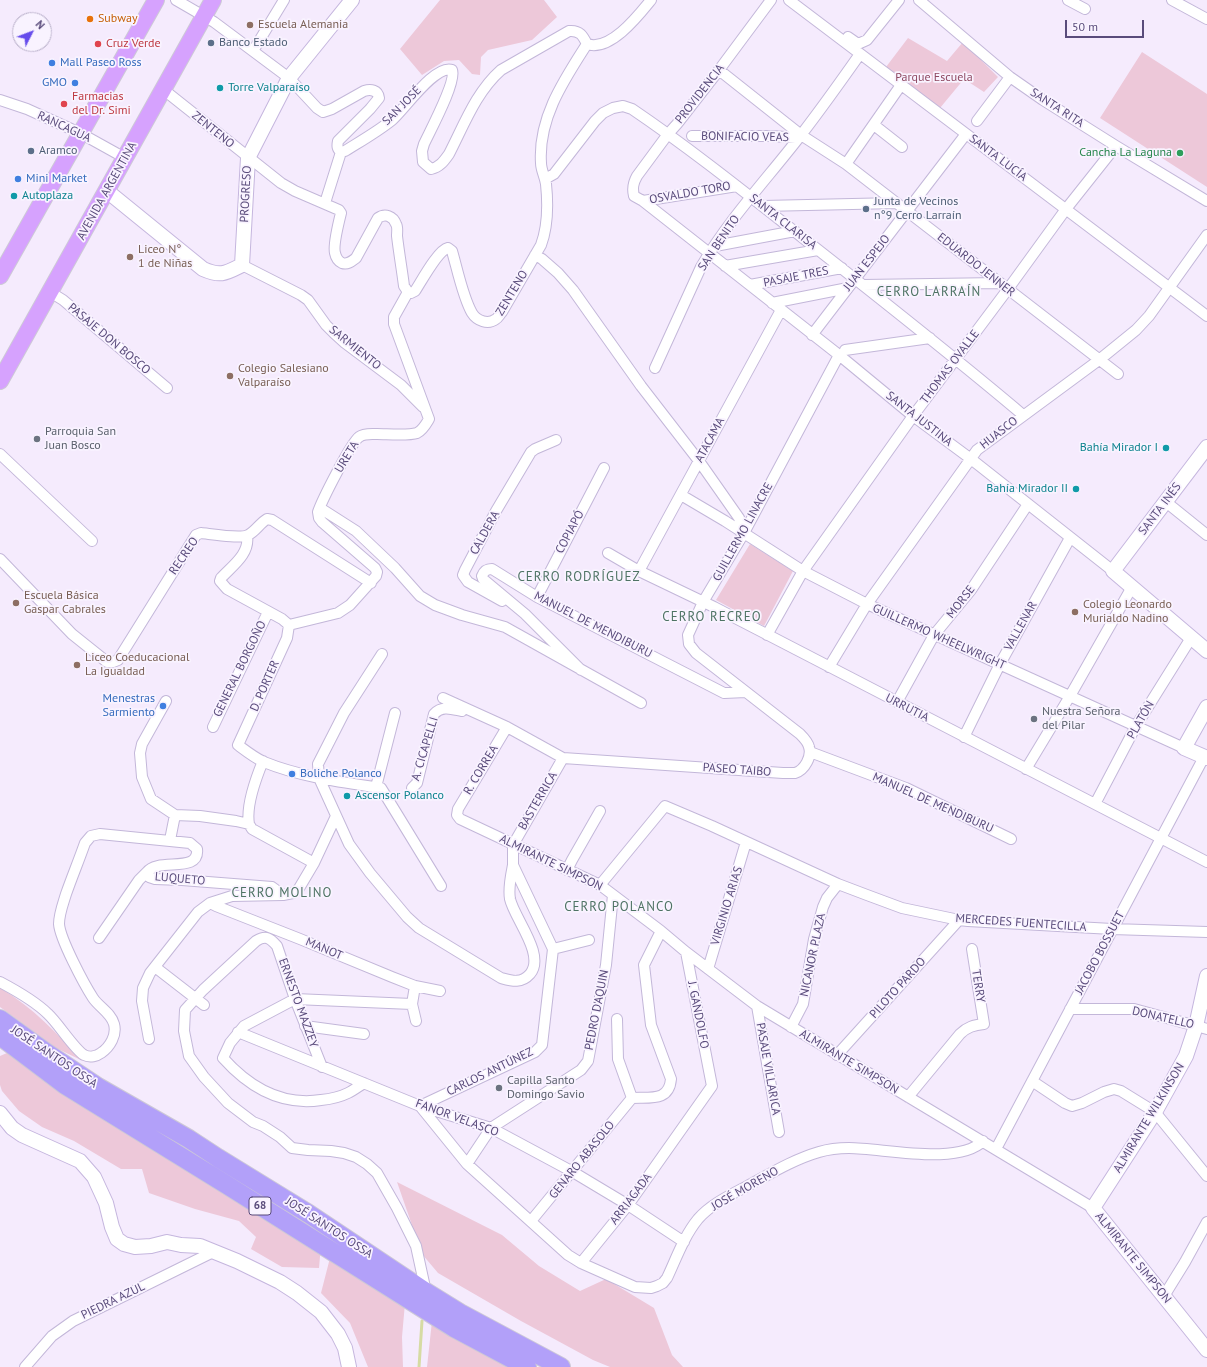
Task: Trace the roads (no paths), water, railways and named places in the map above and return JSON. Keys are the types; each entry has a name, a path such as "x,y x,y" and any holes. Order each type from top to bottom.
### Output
{"highway":[{"name":"JOSÉ SANTOS OSSA","path":"0,1019 46,1053 98,1087 188,1139 309,1214 426,1292 460,1313 561,1367"},
{"name":"JOSÉ SANTOS OSSA","path":"0,1036 65,1085 454,1328 527,1367"}],"main road":[{"path":"0,276 156,0"},
{"name":"AVENIDA ARGENTINA","path":"0,381 213,0"}],"street":[{"name":"SAN JOSÉ","path":"176,0 205,16 289,78 317,108 323,112 332,109 368,90 375,91 379,98 338,141 338,150 341,152 345,151 393,119 418,89 439,72 445,69 450,69 453,72 450,89 422,151 422,158 427,166 431,168 437,168 442,164 449,154 483,89 501,70 569,31 578,32 583,36 587,44"},
{"path":"253,51 284,0"},
{"name":"PROGRESO","path":"242,265 248,158 289,78 352,0"},
{"path":"651,0 620,34 599,45 591,46 587,44 561,85 543,131 540,150 541,164 545,179 547,210 544,236 535,255 558,273 573,290 641,386 699,461 739,518 744,533"},
{"name":"PROVIDENCIA","path":"632,189 634,182 668,134 719,70 771,0"},
{"name":"SANTA LUCÍA","path":"789,0 1207,316"},
{"path":"796,0 858,44 867,40 899,0"},
{"name":"SANTA RITA","path":"919,0 1010,76 1043,100 1116,146 1207,200"},
{"path":"1068,0 1085,9"},
{"path":"1172,0 1207,19"},
{"name":"SAN BENITO","path":"655,368 701,267 712,249 751,196 800,136 860,54"},
{"name":"EDUARDO JENNER","path":"719,70 800,136 846,164 1118,374"},
{"path":"977,121 1010,76"},
{"path":"846,164 901,85"},
{"name":"ZENTENO","path":"164,90 281,183 295,192 326,203 339,210 341,213 334,252 337,259 346,264 351,262 356,258 378,218 381,216 391,217 397,224 404,286 408,292 411,293 415,291 439,254 444,249 448,248 452,251 465,296 473,314 480,320 487,322 496,320 535,255"},
{"name":"RANCAGUA","path":"0,100 27,109 80,133 125,158"},
{"name":"SANTA CLARISA","path":"545,179 554,174 595,121 603,113 613,108 623,106 632,109 751,196 956,358 1023,415"},
{"path":"874,125 902,147"},
{"name":"JUAN ESPEJO","path":"812,335 848,288 859,282 907,212 966,134"},
{"name":"BONIFACIO VEAS","path":"692,136 800,136"},
{"name":"THOMAS OVALLE","path":"767,635 803,571 956,358 1004,286 1116,146"},
{"path":"326,203 341,152"},
{"name":"OSVALDO TORO","path":"643,201 737,186"},
{"name":"SANTA JUSTINA","path":"632,189 634,196 712,249 725,266 812,335 842,353 913,416 971,459 1113,571 1207,651"},
{"path":"107,191 203,269 213,274 224,274 242,265"},
{"path":"763,206 896,203"},
{"path":"712,249 795,231"},
{"name":"HUASCO","path":"829,667 866,604 977,450 1099,360 1136,330 1149,316 1207,235"},
{"path":"725,266 818,250"},
{"name":"SARMIENTO","path":"242,265 308,300 326,325 334,333 401,385 426,410"},
{"name":"PASAJE TRES","path":"750,286 842,268"},
{"path":"859,282 1004,286"},
{"path":"772,303 848,288"},
{"name":"PASAJE DON BOSCO","path":"50,292 63,300 167,388"},
{"name":"URETA","path":"320,508 341,465 358,437 373,434 396,435 417,433 425,427 429,419 394,324 394,317 408,292"},
{"name":"ATACAMA","path":"639,571 729,404 782,310"},
{"path":"842,353 930,338"},
{"name":"GUILLERMO LINACRE","path":"746,692 696,653 689,644 688,635 703,602 744,533 842,353"},
{"name":"CALDERA","path":"525,614 468,582 463,574 496,511 531,452 556,440"},
{"name":"SANTA INÉS","path":"1113,571 1207,447"},
{"path":"0,454 92,541"},
{"name":"COPIAPÓ","path":"536,596 604,468"},
{"name":"GUILLERMO WHEELWRIGHT","path":"681,495 803,571 866,604 1205,757"},
{"path":"1166,502 1207,535"},
{"name":"MORSE","path":"897,702 934,635 971,590 1028,504"},
{"path":"320,508 318,512 319,518 322,522 375,568 377,572 371,583 350,605 338,613 290,625 282,619 227,589 220,581 221,578 245,552 248,542 247,536 267,519 272,520 371,583"},
{"name":"MANUEL DE MENDIBURU","path":"320,508 356,532 384,557"},
{"name":"MANUEL DE MENDIBURU","path":"343,514 420,596 434,605 462,615 505,627 641,703"},
{"name":"RECREO","path":"0,559 72,634 107,662 113,662 118,660 196,535 201,533 240,537 247,536"},
{"name":"VALLENAR","path":"964,737 1000,664 1070,538"},
{"name":"URRUTIA","path":"608,553 639,571 703,602 1207,862"},
{"name":"MANUEL DE MENDIBURU","path":"581,670 525,614 483,579 482,576 484,571 492,569 536,596 724,693 746,692"},
{"path":"1026,769 1070,696 1132,587"},
{"name":"GENERAL BORGOÑO","path":"213,727 268,612"},
{"path":"308,620 321,623"},
{"name":"D. PORTER","path":"263,761 238,745 287,638 290,625"},
{"name":"PLATÓN","path":"1095,804 1136,726 1191,638"},
{"path":"382,654 344,713 324,751 318,764 319,778 328,794 349,844 358,858 407,918 419,928 501,978 521,981 531,972 534,954 510,898 509,889 513,864 513,845"},
{"path":"746,692 800,734 810,747 810,752"},
{"path":"443,698 507,727 563,758"},
{"path":"166,701 142,744 140,753 142,777 151,799 175,815 200,816 249,824"},
{"name":"A. CICAPELLI","path":"412,788 417,783 433,718 438,710 445,707 480,714"},
{"path":"1184,748 1207,707"},
{"path":"395,713 379,788 440,886"},
{"name":"R. CORREA","path":"457,815 458,809 507,727"},
{"name":"MANUEL DE MENDIBURU","path":"810,752 906,788 1011,839"},
{"name":"PASEO TAIBO","path":"563,758 795,773 804,766 810,752"},
{"name":"JACOBO BOSSUET","path":"996,1149 1205,757"},
{"name":"BASTERRICA","path":"513,845 563,758"},
{"path":"314,863 252,829 249,824 248,818 253,789 263,761 319,778 379,788"},
{"name":"MERCEDES FUENTECILLA","path":"600,885 665,806 838,884 902,908 959,920 1112,929 1207,932"},
{"path":"568,870 572,860 600,811"},
{"path":"0,982 22,994 48,1013 85,1055 96,1056 102,1052 110,1044 114,1034 114,1023 93,998 67,949 61,935 59,924 61,911 85,843 91,836 100,834 170,840 175,815"},
{"name":"ALMIRANTE SIMPSON","path":"457,815 460,819 513,845 600,885 757,1006 1093,1208 1207,1350"},
{"path":"149,1039 143,1012 143,988 150,973 198,912 210,903 232,896 283,895 293,893 298,890 314,863 336,816"},
{"name":"LUQUETO","path":"170,840 190,843 195,846 198,855 195,860 188,863 155,866 150,868 147,872 149,877 155,879 272,887 283,895"},
{"name":"VIRGINIO ARIAS","path":"708,969 746,842"},
{"path":"513,864 553,949 589,940"},
{"path":"99,938 139,880 147,872"},
{"name":"NICANOR PLAZA","path":"791,1027 803,1004 814,939 823,907 827,898 838,884"},
{"name":"PEDRO D'AQUIN","path":"467,1164 491,1128 581,1070 588,1061 606,965 613,895"},
{"name":"MANOT","path":"210,903 415,986 440,991"},
{"name":"PILOTO PARDO","path":"837,1055 959,920"},
{"path":"617,1019 618,1059 632,1098 663,1095 668,1092 671,1085 671,1079 651,1025 644,965 661,931"},
{"path":"290,935 272,941 262,937 256,940 195,998 185,1010 184,1031 189,1056 204,1077 228,1103 253,1122 263,1126 280,1137 292,1148 344,1153 356,1157 377,1173 416,1246 426,1292"},
{"name":"ERNESTO MAZZEY","path":"272,941 277,946 305,1026 322,1067"},
{"name":"CARLOS ANTÚNEZ","path":"420,1106 535,1052 542,1045 553,949"},
{"name":"TERRY","path":"908,1097 966,1028 984,1024 972,949"},
{"name":"J. GANDOLFO","path":"686,952 711,1078"},
{"path":"155,967 204,1005"},
{"name":"ALMIRANTE WILKINSON","path":"1093,1208 1155,1112 1201,1027 1207,976"},
{"path":"415,986 412,1004 416,1020"},
{"path":"364,1083 348,1093 333,1098 305,1102 293,1101 275,1097 261,1089 236,1071 223,1058 230,1042 244,1026 295,999 412,1004"},
{"name":"PASAJE VILLARICA","path":"757,1006 779,1132"},
{"name":"DONATELLO","path":"1070,1009 1134,1009 1201,1027"},
{"path":"305,1026 364,1034"},
{"name":"FANOR VELASCO","path":"238,1032 420,1106 491,1128 573,1172 628,1205 684,1242"},
{"name":"ARRIAGADA","path":"581,1263 628,1205 679,1134 712,1086 711,1078"},
{"path":"1032,1081 1072,1106 1082,1103 1104,1092 1114,1089 1122,1091 1155,1112 1207,1176"},
{"name":"GENARO ABASOLO","path":"531,1221 573,1172 632,1098"},
{"name":"JOSÉ MORENO","path":"420,1106 467,1164 568,1255 581,1263 635,1287 651,1288 663,1283 667,1278 684,1242 698,1219 722,1200 779,1168 799,1159 833,1149 850,1148 937,1155 955,1154 973,1149 983,1141"},
{"path":"0,1113 12,1128 22,1135 80,1161 94,1177 106,1202 112,1227 117,1238 124,1244 135,1247 151,1246 167,1242 181,1245 200,1246 238,1261 280,1282 321,1312 338,1334 345,1348 349,1367"},
{"path":"1164,1296 1207,1222"},
{"name":"PIEDRA AZUL","path":"25,1367 52,1336 73,1321 213,1252"}],"waterway":[{"path":"419,1367 422,1321"}],"place":[{"name":"Subway","path":"90,19"},
{"name":"Escuela Alemania","path":"250,25"},
{"name":"Banco Estado","path":"211,43"},
{"name":"Cruz Verde","path":"98,44"},
{"name":"Mall Paseo Ross","path":"52,63"},
{"name":"GMO","path":"75,83"},
{"name":"Torre Valparaíso","path":"220,88"},
{"name":"Farmacias del Dr. Simi","path":"64,104"},
{"name":"Aramco","path":"31,151"},
{"name":"Cancha La Laguna","path":"1180,153"},
{"name":"Mini Market","path":"18,179"},
{"name":"Autoplaza","path":"14,196"},
{"name":"Junta de Vecinos n°9 Cerro Larraín","path":"866,209"},
{"name":"Liceo N° 1 de Niñas","path":"130,257"},
{"name":"Colegio Salesiano Valparaíso","path":"230,376"},
{"name":"Parroquia San Juan Bosco","path":"37,439"},
{"name":"Bahía Mirador I","path":"1166,448"},
{"name":"Bahía Mirador II","path":"1076,489"},
{"name":"Escuela Básica Gaspar Cabrales","path":"16,603"},
{"name":"Colegio Leonardo Murialdo Nadino","path":"1075,612"},
{"name":"Liceo Coeducacional La Igualdad","path":"77,665"},
{"name":"Menestras Sarmiento","path":"163,706"},
{"name":"Nuestra Señora del Pilar","path":"1034,719"},
{"name":"Boliche Polanco","path":"292,774"},
{"name":"Ascensor Polanco","path":"347,796"},
{"name":"Capilla Santo Domingo Savio","path":"499,1088"}],"district":[{"name":"CERRO LARRAÍN","path":"929,292"},
{"name":"CERRO RODRÍGUEZ","path":"579,577"},
{"name":"CERRO RECREO","path":"712,617"},
{"name":"CERRO MOLINO","path":"282,893"},
{"name":"CERRO POLANCO","path":"619,907"}],"park label":[{"name":"Parque Escuela","path":"934,78"}]}
